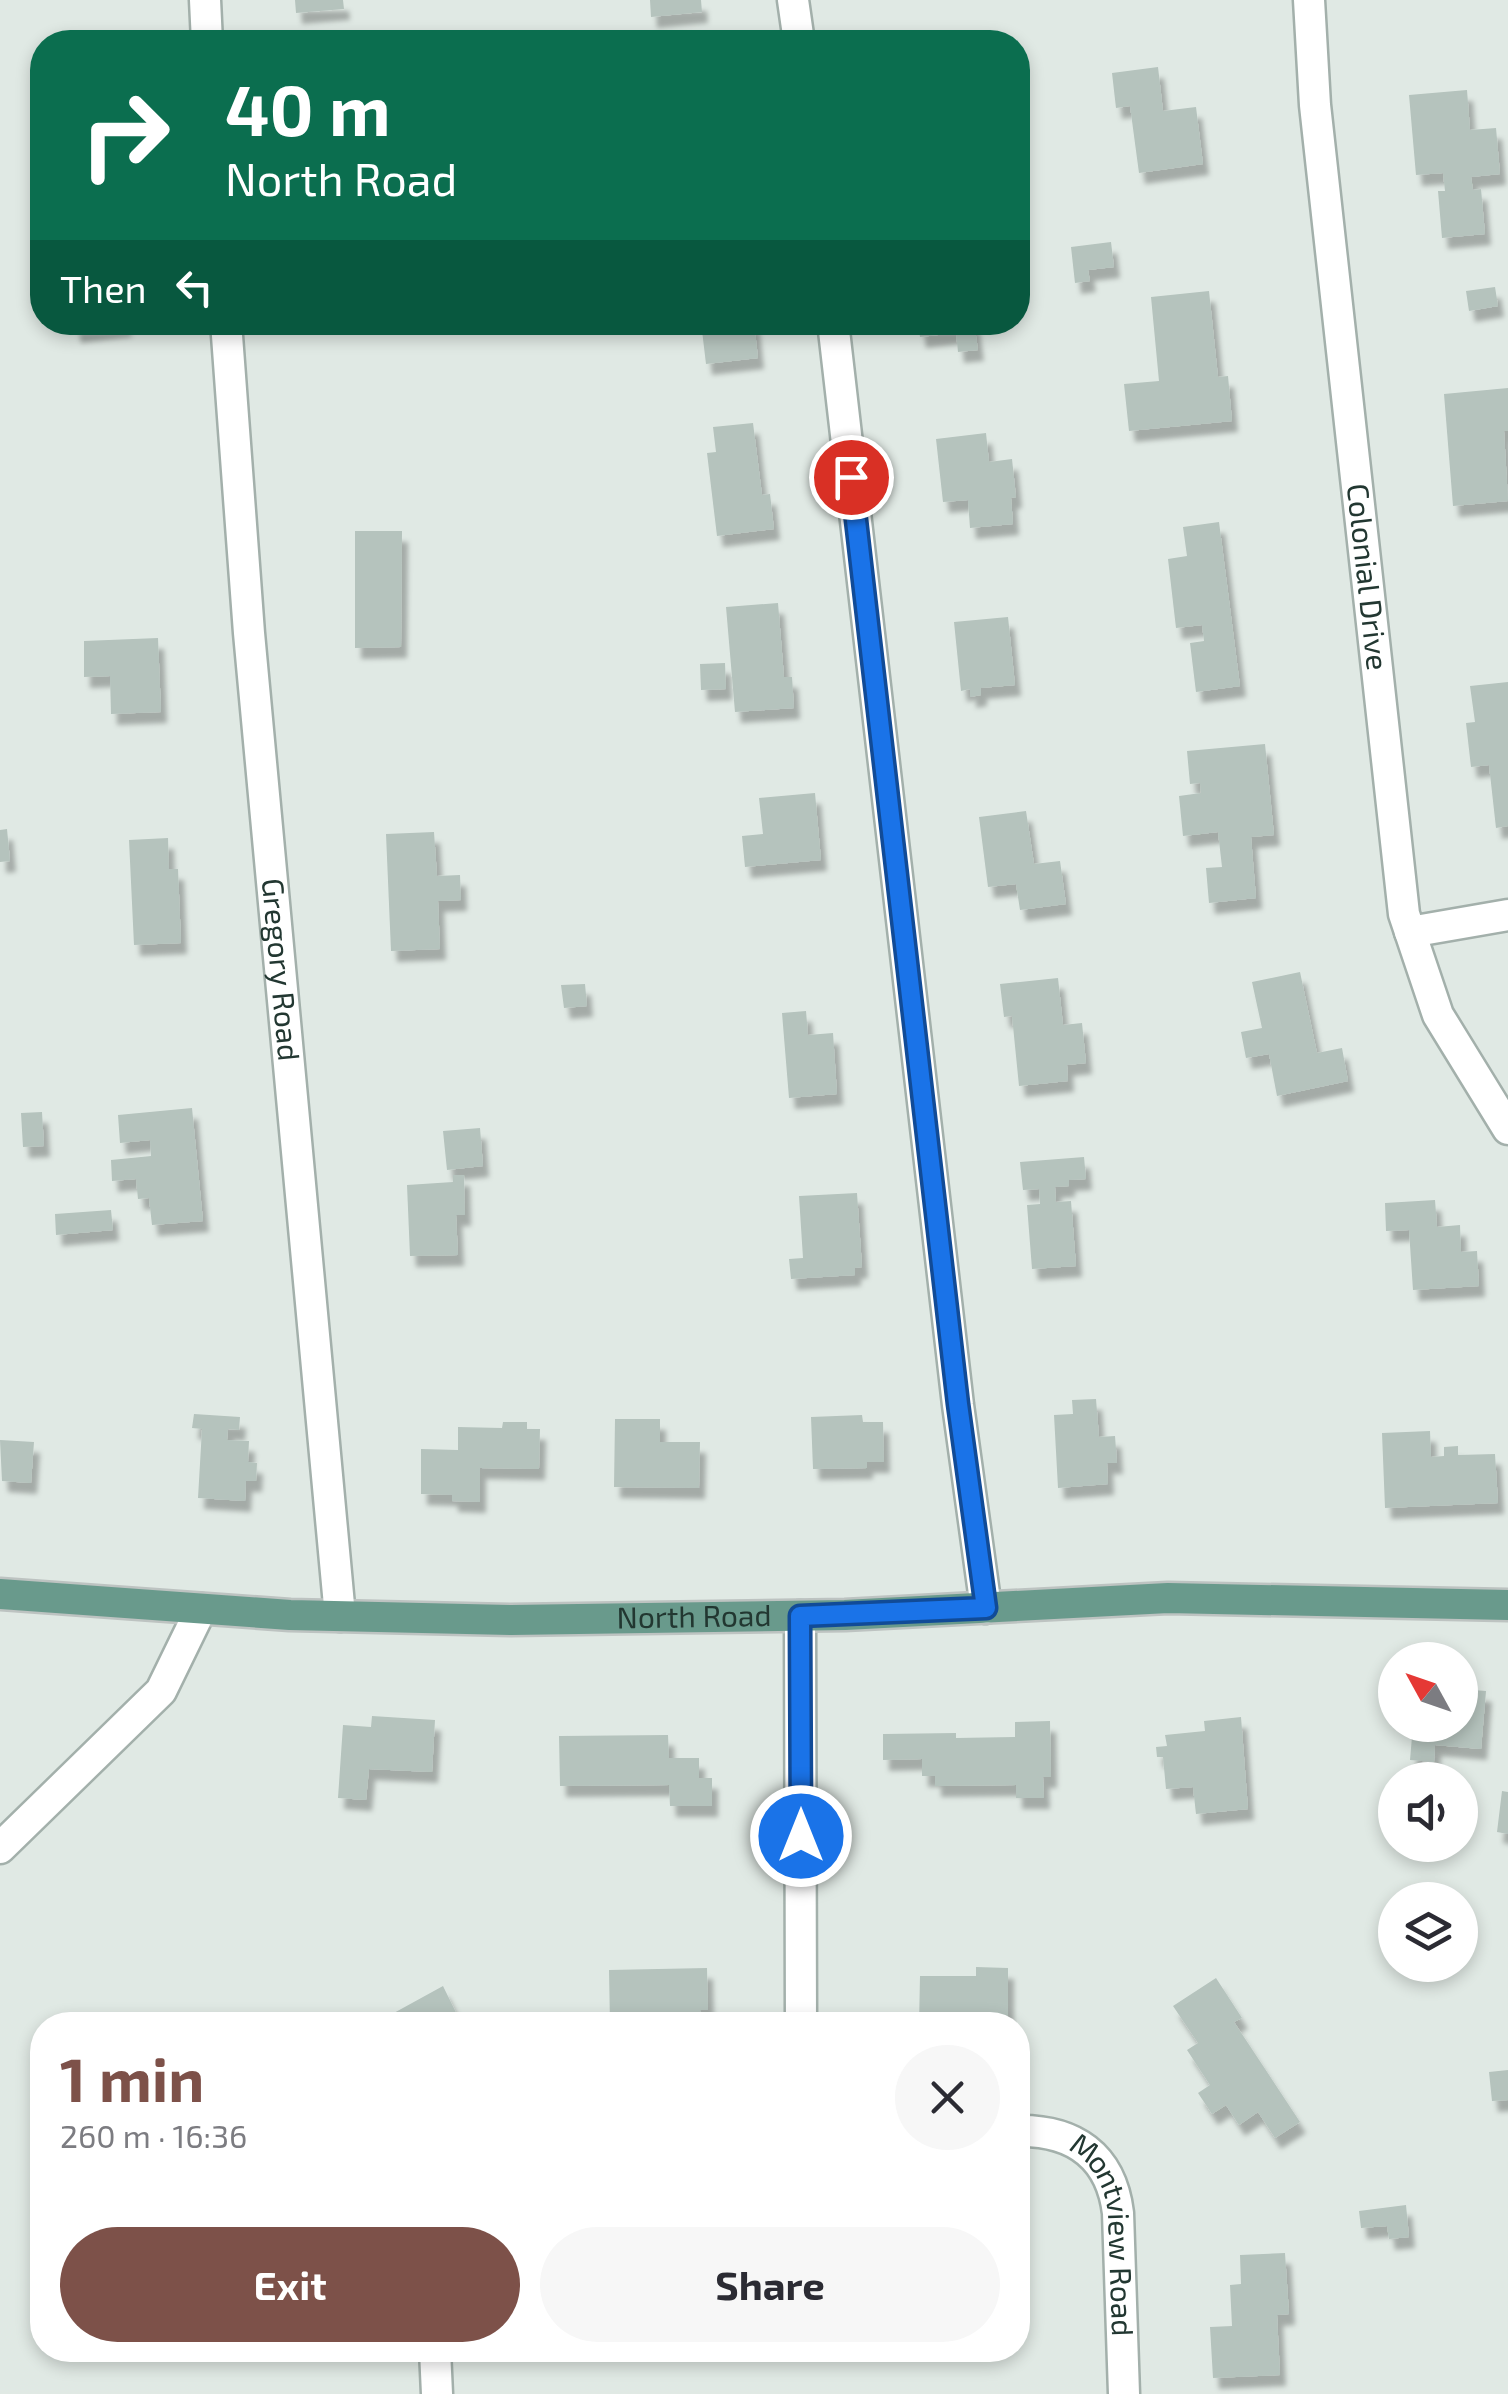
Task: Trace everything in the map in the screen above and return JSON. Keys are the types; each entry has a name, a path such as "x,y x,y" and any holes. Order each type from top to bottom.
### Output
{"main road":[{"name":"North Road","path":"0,1594 340,1616 512,1620 800,1616 1168,1598 1508,1605"}],"street":[{"path":"206,0 207,30"},
{"path":"793,0 797,30"},
{"name":"Colonial Drive","path":"1309,0 1317,125 1404,914 1438,1015 1508,1128"},
{"name":"Gregory Road","path":"227,335 249,633 340,1616"},
{"path":"835,335 958,1404 986,1608"},
{"path":"1410,932 1508,914"},
{"path":"0,1848 161,1692 202,1608"},
{"path":"800,1616 801,2012"},
{"name":"Montview Road","path":"1030,2131 1070,2139 1091,2154 1112,2187 1118,2213 1124,2394"},
{"path":"436,2362 437,2394"}],"building":[{"path":"295,0 343,0 344,9 296,13"},
{"path":"650,0 701,0 702,12 651,17"},
{"path":"1158,67 1163,111 1196,107 1203,164 1139,173 1130,106 1116,108 1112,73"},
{"path":"1467,90 1470,130 1496,128 1500,174 1471,177 1473,190 1481,189 1485,234 1442,238 1438,191 1445,191 1443,173 1416,175 1409,95"},
{"path":"1111,242 1114,267 1088,270 1090,281 1075,283 1071,247"},
{"path":"1495,287 1498,306 1469,311 1466,291"},
{"path":"1209,291 1218,377 1228,376 1232,421 1129,431 1124,384 1159,381 1151,297"},
{"path":"703,335 755,335 758,358 706,364"},
{"path":"956,335 976,335 978,350 958,352"},
{"path":"1508,388 1508,431 1504,431 1508,501 1453,506 1444,394"},
{"path":"753,423 762,495 770,494 774,529 717,536 707,453 716,452 713,427"},
{"path":"986,433 989,462 1012,459 1016,497 1011,498 1013,524 970,528 968,500 943,502 936,439"},
{"path":"1219,522 1240,686 1196,692 1190,643 1204,641 1202,625 1176,628 1168,559 1187,556 1183,527"},
{"path":"355,531 402,531 401,647 355,648"},
{"path":"778,603 784,677 792,677 794,708 735,712 726,607"},
{"path":"1008,617 1015,685 981,688 981,695 970,697 970,689 961,691 954,622"},
{"path":"158,638 161,712 111,714 110,676 84,677 84,641"},
{"path":"725,663 726,689 701,690 700,664"},
{"path":"1508,682 1508,826 1496,828 1489,765 1471,767 1466,723 1475,722 1470,686"},
{"path":"1265,744 1274,835 1251,837 1256,898 1209,903 1206,868 1222,867 1218,832 1183,836 1179,796 1201,793 1200,783 1190,784 1187,751"},
{"path":"815,793 821,860 745,867 742,836 763,834 759,798"},
{"path":"1026,811 1034,864 1060,861 1066,904 1020,910 1016,884 988,887 979,817"},
{"path":"7,829 10,861 0,862 0,830"},
{"path":"434,832 437,876 460,875 461,900 438,901 440,949 391,951 386,834"},
{"path":"168,838 169,869 178,869 181,943 134,945 129,840"},
{"path":"1300,972 1317,1053 1342,1048 1348,1081 1277,1096 1269,1054 1246,1058 1241,1032 1262,1028 1252,982"},
{"path":"1058,978 1063,1025 1082,1023 1086,1063 1067,1065 1068,1081 1019,1086 1012,1016 1004,1017 1000,984"},
{"path":"585,984 587,1006 564,1008 561,985"},
{"path":"806,1011 808,1035 833,1033 837,1094 789,1098 782,1013"},
{"path":"192,1108 203,1221 152,1225 149,1198 138,1199 136,1179 112,1181 111,1160 151,1156 150,1140 120,1143 118,1115"},
{"path":"42,1112 44,1146 23,1147 21,1113"},
{"path":"480,1128 483,1166 447,1170 443,1131"},
{"path":"1084,1157 1086,1179 1069,1180 1069,1186 1055,1187 1056,1202 1071,1201 1076,1266 1032,1269 1027,1205 1040,1204 1039,1189 1023,1190 1020,1162"},
{"path":"453,1175 464,1175 465,1215 456,1215 458,1255 410,1256 407,1185 453,1182"},
{"path":"857,1193 862,1267 855,1268 855,1275 791,1279 789,1259 803,1258 799,1196"},
{"path":"1435,1200 1437,1227 1460,1225 1461,1252 1477,1251 1479,1286 1413,1290 1409,1230 1386,1231 1385,1203"},
{"path":"111,1210 113,1230 56,1235 55,1214"},
{"path":"1096,1399 1099,1437 1115,1436 1117,1463 1107,1463 1108,1484 1058,1488 1054,1415 1073,1414 1072,1400"},
{"path":"194,1414 240,1417 239,1430 228,1429 227,1440 249,1441 248,1462 257,1463 256,1481 246,1481 245,1501 198,1498 202,1429 192,1428"},
{"path":"862,1415 863,1422 883,1422 884,1462 867,1462 867,1468 813,1469 811,1417"},
{"path":"615,1419 660,1419 660,1442 700,1442 699,1488 614,1487"},
{"path":"503,1422 527,1422 527,1429 540,1429 539,1469 480,1468 480,1502 452,1501 452,1495 421,1494 421,1449 458,1450 458,1427 502,1428"},
{"path":"1430,1431 1431,1457 1444,1456 1444,1447 1458,1446 1458,1455 1495,1454 1498,1503 1385,1508 1382,1433"},
{"path":"0,1440 34,1442 31,1483 2,1481"},
{"path":"1478,1690 1486,1691 1481,1749 1435,1745 1434,1762 1410,1760 1412,1742 1478,1742"},
{"path":"372,1716 435,1720 432,1772 369,1769 366,1800 338,1798 343,1725 371,1727"},
{"path":"1241,1717 1248,1809 1196,1814 1193,1787 1166,1789 1163,1757 1157,1757 1156,1747 1167,1746 1165,1735 1205,1731 1204,1721"},
{"path":"1050,1721 1051,1777 1043,1777 1044,1798 1016,1798 1016,1785 935,1786 935,1776 922,1776 922,1759 883,1760 883,1734 1015,1737 1015,1722"},
{"path":"668,1735 669,1758 699,1758 699,1778 712,1778 712,1806 670,1806 669,1785 560,1786 559,1736"},
{"path":"1502,1791 1508,1792 1508,1834 1497,1832"},
{"path":"976,1967 1008,1968 1008,2012 919,2012 920,1976 976,1976"},
{"path":"707,1968 708,2010 610,2012 609,1970"},
{"path":"1216,1978 1242,2018 1234,2022 1300,2122 1275,2138 1258,2112 1239,2125 1226,2105 1212,2114 1198,2093 1210,2085 1187,2050 1198,2043 1173,2006"},
{"path":"443,1986 456,2012 396,2012"},
{"path":"1508,2070 1508,2100 1492,2101 1489,2072"},
{"path":"1406,2205 1409,2237 1389,2239 1387,2226 1361,2228 1359,2211"},
{"path":"1285,2253 1289,2314 1277,2315 1280,2375 1213,2378 1210,2327 1232,2326 1230,2285 1241,2284 1240,2255"}],"route":[{"path":"801,1836 800,1616 986,1608 958,1404 851,477"}]}
